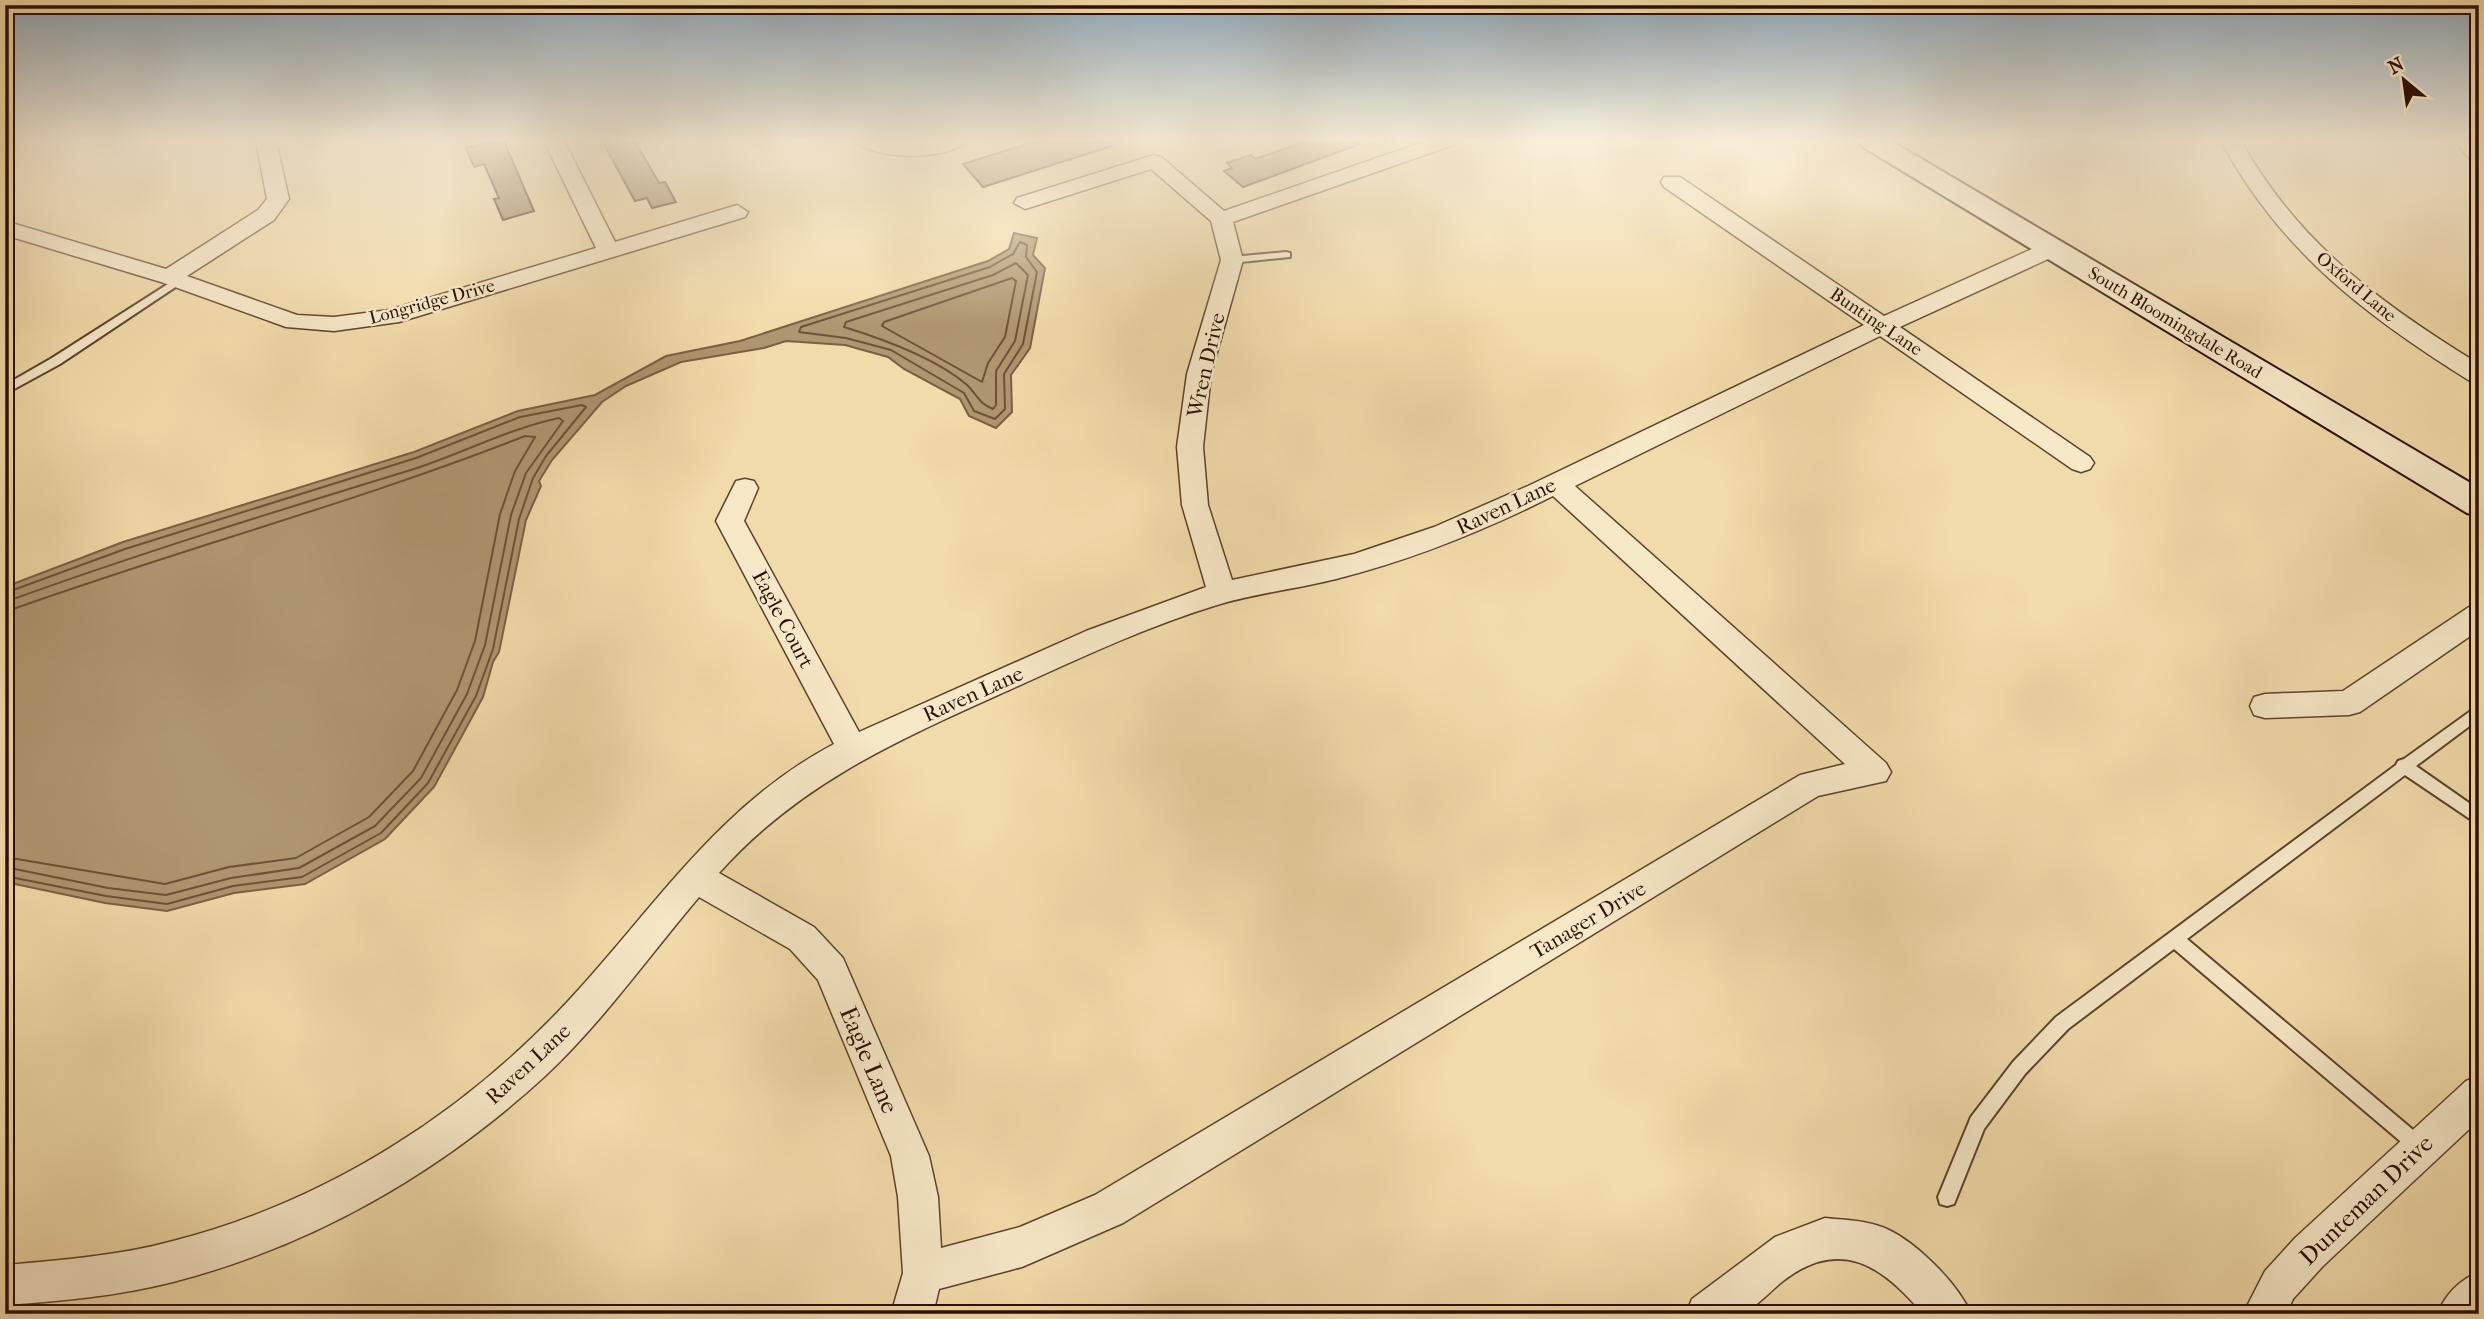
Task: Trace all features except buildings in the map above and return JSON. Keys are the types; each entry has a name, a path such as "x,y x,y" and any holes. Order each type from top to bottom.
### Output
{"main road":[{"name":"South Bloomingdale Road","path":"1974,203 2479,504"}],"street":[{"path":"174,279 266,215 275,203"},
{"path":"584,203 608,251"},
{"path":"1202,203 1221,219 1232,260"},
{"path":"1221,219 1268,203"},
{"name":"Bunting Lane","path":"1702,203 2081,463"},
{"name":"Oxford Lane","path":"2269,203 2323,261 2403,326 2479,375"},
{"name":"Longridge Drive","path":"5,228 174,279 294,322 355,323 391,317 737,212"},
{"name":"Raven Lane","path":"5,1285 62,1283 141,1272 231,1247 307,1216 401,1165 498,1095 559,1037 695,877 765,807 852,748 1099,637 1222,593 1328,571 1389,554 1449,532 1880,325 2051,249"},
{"name":"Wren Drive","path":"1222,593 1195,505 1189,447 1199,374 1232,260"},
{"name":"Tanager Drive","path":"923,1273 1022,1247 1109,1209 1811,784 1875,772 1555,483"},
{"name":"Eagle Court","path":"744,488 730,521 852,748"},
{"path":"2265,706 2349,703 2479,615"},
{"name":"Eagle Lane","path":"695,877 802,938 831,969 910,1156 918,1197 923,1273 912,1314"},
{"name":"Dunteman Drive","path":"2264,1314 2279,1285 2309,1252 2479,1094"},
{"path":"1707,1314 1788,1251 1825,1238 1877,1245 1920,1279 1950,1314"},
{"path":"2458,1314 2479,1292"}],"lane":[{"path":"1232,260 1286,255"},
{"path":"5,390 56,361 174,279"},
{"path":"1947,1197 1977,1123 2019,1068 2062,1023 2479,710"},
{"path":"2403,765 2479,819"},
{"path":"2174,939 2421,1148"}],"water":[{"path":"1014,233 1037,238 1033,255 1045,268 1030,348 1011,375 1012,412 996,428 969,416 960,399 904,369 888,357 845,345 786,341 764,348 681,362 626,386 602,402 552,460 539,481 541,486 526,520 499,652 493,662 483,697 434,787 385,839 305,884 234,893 167,911 105,903 5,882 5,587 123,542 414,452 518,411 595,395 666,356 740,341 988,261 1009,249"}]}
